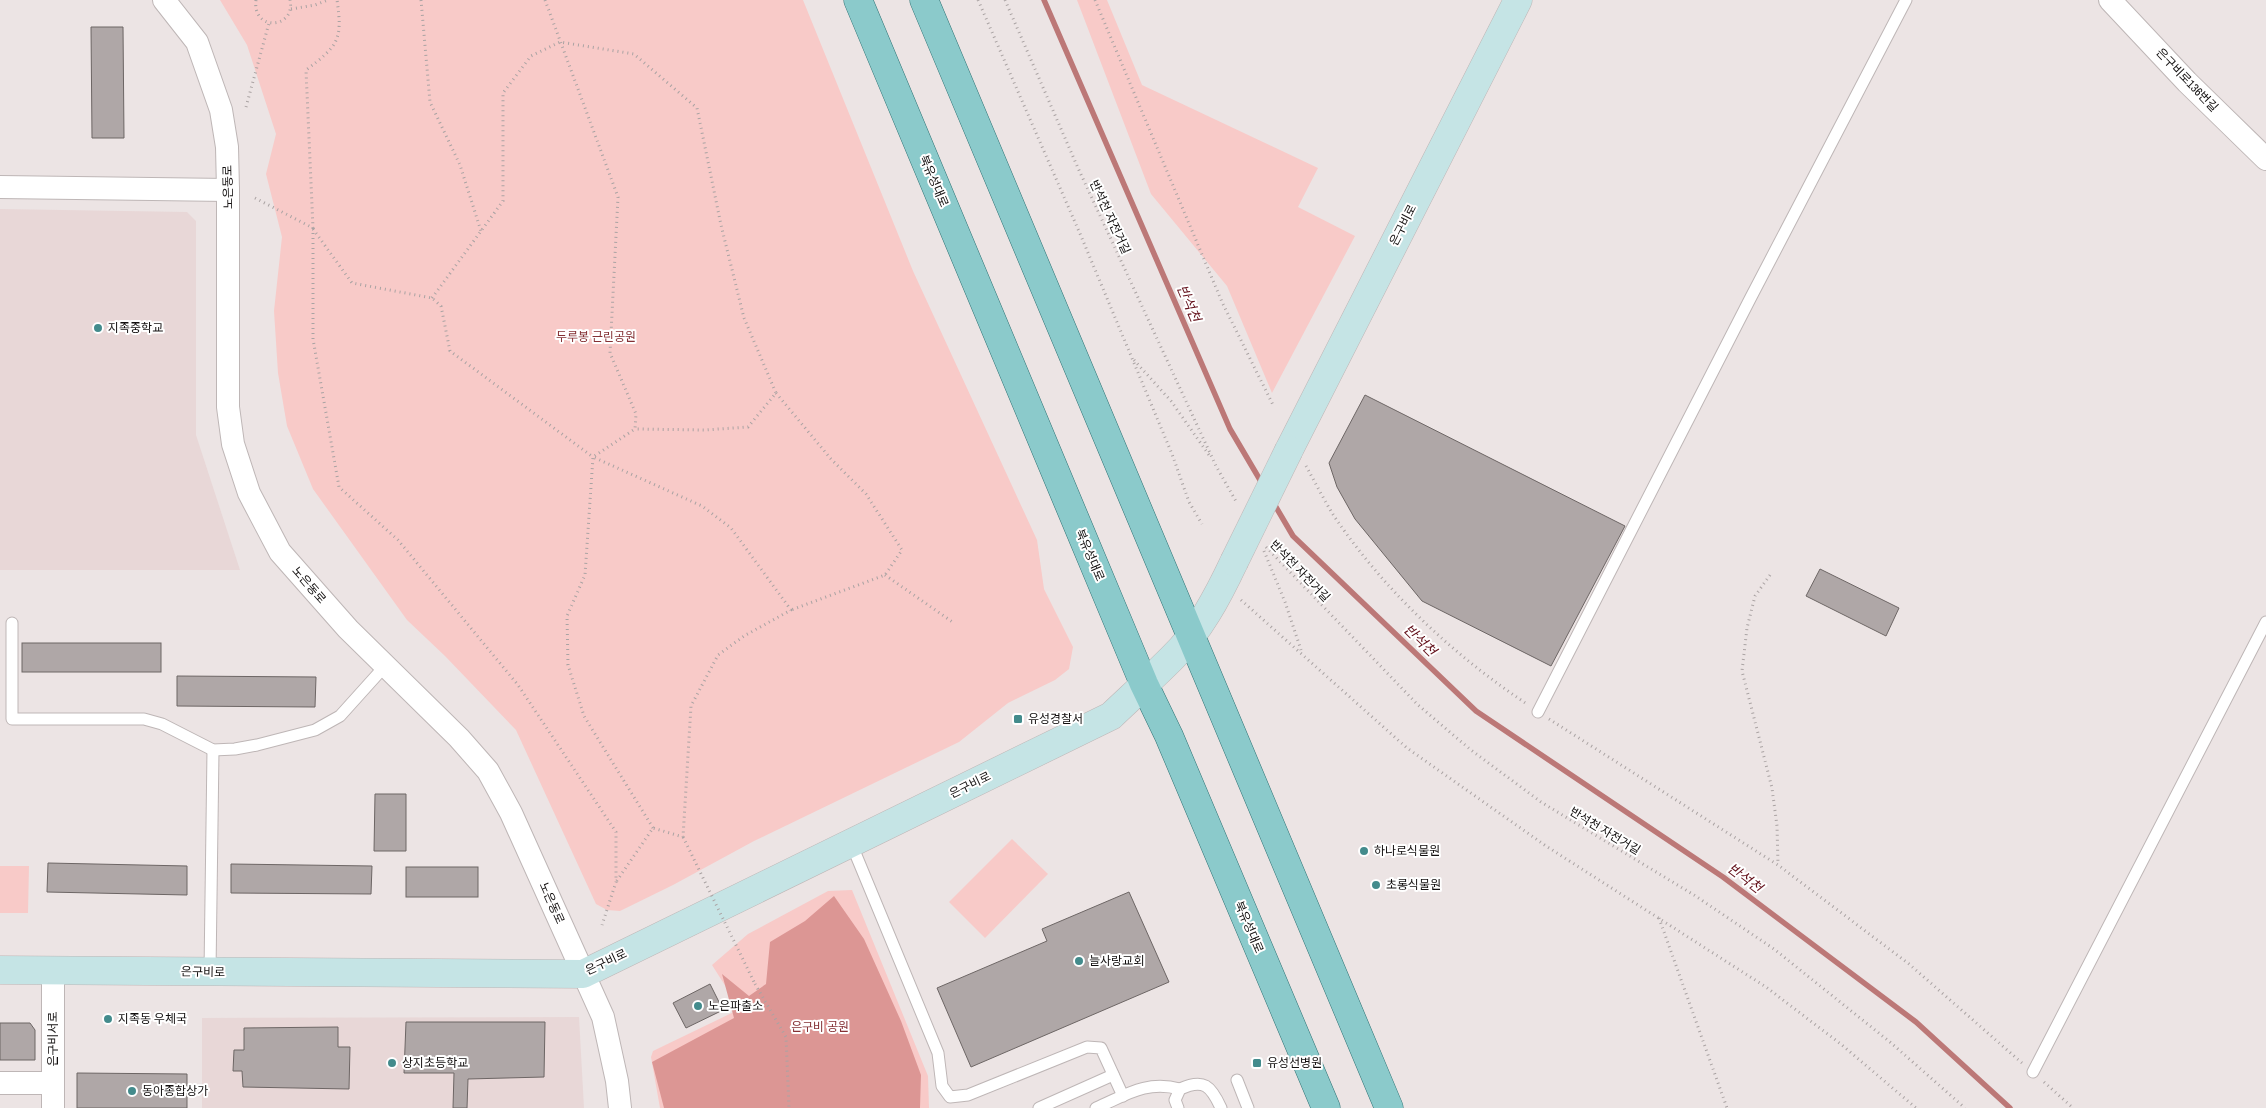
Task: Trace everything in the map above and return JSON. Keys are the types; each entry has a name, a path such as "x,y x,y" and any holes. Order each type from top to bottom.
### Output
{"main road":[{"name":"북유성대로","path":"858,0 1144,684 1170,736 1326,1108"},
{"path":"924,0 1192,636 1216,700 1388,1108"}],"street":[{"name":"노은동로","path":"164,0 197,42 221,110 227,147 228,408 233,444 250,493 280,552 348,629 459,738 488,771 511,813 603,1017 618,1081 620,1108"},
{"name":"은구비로","path":"0,970 583,974 1110,716 1173,658 1192,636 1230,571 1291,446 1518,0"},
{"name":"은구비로136번길","path":"2110,0 2187,82 2266,159"},
{"path":"0,187 228,190"},
{"name":"은구비서로","path":"53,970 53,1108"},
{"path":"0,1083 53,1083"}],"lane":[{"path":"1538,712 1754,290 1906,0"},
{"path":"2033,1072 2266,622"},
{"path":"12,623 12,719 144,719 162,724 212,750 235,749 257,745 315,730 340,716 385,666"},
{"path":"210,972 212,750"},
{"path":"851,843 938,1053 942,1086 950,1097 968,1095 1087,1047 1101,1048 1123,1096"},
{"path":"1039,1108 1113,1075"},
{"path":"1237,1080 1248,1108"},
{"path":"1096,1108 1147,1086 1163,1084 1178,1099 1190,1084 1200,1084 1213,1090 1221,1108"}],"path":[{"path":"256,0 256,12 259,17 269,23 280,22 285,19 291,9 290,0"},
{"path":"291,9 315,5 328,0"},
{"path":"337,0 341,26 330,52 306,70 312,228 313,339 339,487 398,540 518,685 616,832 616,882"},
{"path":"421,0 430,102 460,165 481,231"},
{"path":"545,0 618,197 610,353 636,414 635,428"},
{"path":"978,0 1039,136 1172,454 1189,502 1202,524"},
{"name":"반석천 자전거길","path":"1005,0 1078,168 1216,466 1171,401 1131,356"},
{"path":"1095,0 1222,302 1274,407"},
{"path":"246,107 269,23"},
{"path":"432,298 503,201 503,93 531,56 560,42 634,54 697,108 721,225 744,318 776,393 831,459 866,494 902,550 886,575 791,610 744,636 718,655 691,706 683,837 755,984 786,1037 789,1108"},
{"path":"255,198 312,228 352,283 432,298 441,306 450,351 593,457 702,506 731,528 791,610"},
{"path":"593,457 635,428 705,430 748,427 776,393"},
{"path":"1291,446 1334,515 1361,551 1395,592 1444,640 1492,680 1538,712 1778,865 1908,964 2073,1108"},
{"path":"593,457 585,575 567,616 568,665 584,716 653,828 683,837"},
{"name":"반석천 자전거길","path":"1301,652 1285,602 1260,541 1418,705 1471,750 1541,802 1694,895 1774,949 1890,1042 1965,1108"},
{"path":"1230,571 1242,601 1407,748 1546,846 1766,987 1842,1045 1916,1108"},
{"path":"886,575 954,623"},
{"path":"1770,575 1755,596 1747,628 1742,671 1772,788 1777,826 1778,865"},
{"path":"602,925 616,882 653,828"},
{"path":"1659,918 1727,1108"}],"shaded area":[{"name":"지족중학교","path":"0,209 187,212 196,221 196,435 240,570 0,570"},
{"name":"상지초등학교","path":"579,1017 584,1108 202,1108 202,1018"}],"green space":[{"name":"두루봉 근린공원","path":"220,0 803,0 913,271 1037,540 1044,589 1073,647 1069,669 1055,680 1008,703 959,742 754,841 673,885 620,911 607,910 596,904 516,730 445,656 407,620 313,489 287,426 278,373 274,311 282,237 266,174 276,134 247,45"},
{"path":"1077,0 1107,0 1142,85 1318,168 1298,207 1355,236 1272,393 1227,286 1151,194"},
{"path":"1012,839 1048,874 985,938 949,902"},
{"path":"0,866 29,866 28,913 0,913"},
{"name":"은구비 공원","path":"852,890 928,1076 929,1108 660,1108 651,1057 653,1051 740,1009 712,965 748,934 828,891"},
{"name":"은구비 공원","path":"834,896 864,939 901,1021 921,1075 920,1108 664,1108 652,1062 734,1018 722,974 749,996 766,984 770,942 805,921"}],"building":[{"path":"91,27 123,27 124,138 92,138"},
{"path":"1365,395 1625,526 1551,666 1422,601 1355,519 1337,487 1329,463"},
{"path":"1820,569 1899,608 1886,636 1806,596"},
{"path":"22,643 161,643 161,672 22,672"},
{"path":"177,676 316,677 315,707 177,706"},
{"path":"375,794 406,794 406,851 374,851"},
{"path":"48,863 187,866 187,895 47,892"},
{"path":"231,864 372,866 371,894 231,893"},
{"path":"406,867 478,867 478,897 406,897"},
{"name":"늘사랑교회","path":"1129,892 1169,982 971,1067 937,988 1047,941 1042,929"},
{"name":"노은파출소","path":"710,984 723,1010 686,1028 673,1003"},
{"path":"406,1022 545,1022 544,1077 468,1079 467,1108 453,1108 454,1073 404,1073"},
{"path":"0,1023 30,1023 35,1030 35,1060 0,1060"},
{"path":"338,1027 338,1047 350,1047 349,1089 243,1087 242,1071 233,1071 234,1050 244,1050 244,1028"},
{"name":"동아종합상가","path":"77,1073 187,1074 187,1108 77,1108"}],"waterway":[{"name":"반석천","path":"1044,0 1230,429 1263,485"},
{"name":"반석천","path":"1273,502 1293,536 1476,711 1723,877 1916,1022 2010,1108"}],"place":[{"name":"지족중학교","path":"98,328"},
{"name":"유성경찰서","path":"1018,719"},
{"name":"하나로식물원","path":"1364,851"},
{"name":"초롱식물원","path":"1376,885"},
{"name":"늘사랑교회","path":"1079,961"},
{"name":"노은파출소","path":"698,1006"},
{"name":"지족동 우체국","path":"108,1019"},
{"name":"상지초등학교","path":"392,1063"},
{"name":"유성선병원","path":"1257,1063"},
{"name":"동아종합상가","path":"132,1091"}]}
